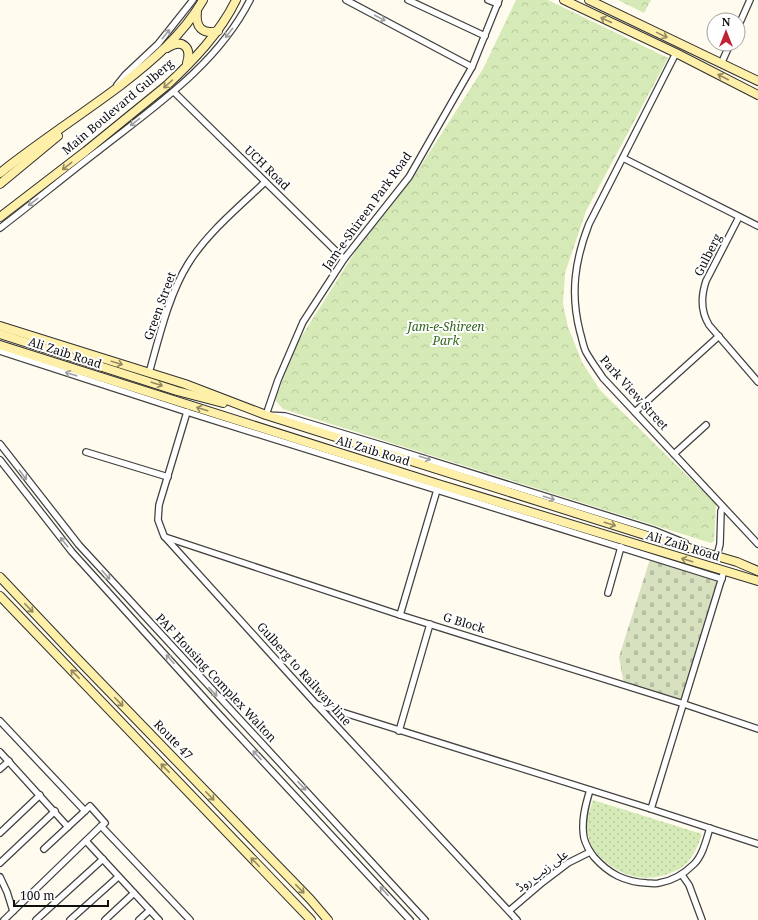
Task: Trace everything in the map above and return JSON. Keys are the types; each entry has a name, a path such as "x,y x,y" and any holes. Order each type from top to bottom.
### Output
{"main road":[{"name":"Main Boulevard Gulberg","path":"0,173 111,93 163,51 197,12 203,0"},
{"name":"Main Boulevard Gulberg","path":"0,217 166,86 218,31 226,20 236,0"},
{"path":"564,0 676,53 758,95"},
{"path":"589,0 758,81"},
{"path":"197,12 197,23 202,30 210,33 218,31"},
{"path":"163,51 172,44 182,44 189,51 186,66"},
{"path":"0,184 86,111"},
{"name":"Ali Zaib Road","path":"0,326 186,384 266,415 648,536 737,562 758,566"},
{"path":"0,334 178,391 266,415"},
{"name":"Ali Zaib Road","path":"0,345 431,481 758,581"},
{"name":"Ali Zaib Road","path":"737,562 758,571"},
{"name":"Ali Zaib Road","path":"741,576 758,586"},
{"name":"Route 47","path":"1,578 310,899 328,920"},
{"name":"Route 47","path":"0,596 311,920"}],"street":[{"path":"111,93 125,75 158,44 193,0"},
{"path":"0,228 174,92 208,59 232,29 250,0"},
{"path":"346,0 472,67"},
{"path":"408,0 485,36"},
{"path":"488,0 499,2"},
{"path":"745,12 750,0"},
{"name":"Jam-e-Shireen Park Road","path":"266,415 278,380 303,322 344,259 409,177 472,67 499,2"},
{"path":"721,64 726,52"},
{"name":"Park View Street","path":"676,53 589,224 583,240 575,275 574,302 585,350 591,362 603,378 758,544"},
{"name":"UCH Road","path":"174,92 344,259"},
{"path":"623,158 758,226"},
{"name":"Green Street","path":"149,373 172,295 187,265 206,239 265,182"},
{"name":"Gulberg","path":"739,217 706,281 703,290 703,312 705,319 758,382"},
{"path":"635,412 719,336"},
{"path":"0,351 187,412 722,579"},
{"name":"Gulberg to Railway line","path":"187,412 159,505 158,520 164,536 316,704 517,920"},
{"path":"674,454 706,425"},
{"name":"PAF Housing Complex Walton","path":"0,444 78,545 425,920"},
{"path":"86,452 168,476"},
{"name":"PAF Housing Complex Walton","path":"0,460 72,552 216,711 410,920"},
{"path":"400,615 437,490"},
{"path":"717,556 720,544 721,510 723,507"},
{"name":"G Block","path":"164,536 400,615 684,704 758,729"},
{"path":"608,593 621,547"},
{"path":"651,809 724,571"},
{"path":"399,730 430,624"},
{"path":"316,704 758,844"},
{"path":"0,721 85,811"},
{"path":"0,752 68,827"},
{"path":"0,769 9,761"},
{"path":"590,790 584,807 583,824 584,839 590,852 601,865 614,875 634,882 659,884 682,875 695,863 703,849 710,828"},
{"path":"0,833 40,795"},
{"path":"4,920 105,823 90,806 44,849"},
{"path":"0,863 54,811"},
{"path":"101,826 190,920"},
{"path":"86,841 159,920"},
{"name":"علی زیب روڈ","path":"509,911 562,867 590,852"},
{"path":"36,920 103,859"},
{"path":"682,875 689,885 702,920"},
{"path":"70,920 118,877"},
{"path":"0,878 7,892 13,911"},
{"path":"104,920 134,893"},
{"path":"139,920 150,910"}],"green space":[{"name":"Jam-e-Shireen Park","path":"516,0 548,0 668,58 586,211 565,273 563,304 568,327 582,362 600,390 716,504 714,541 711,543 283,409 275,400 298,342 357,249 413,178 483,69"},
{"path":"618,0 651,0 644,13"},
{"path":"651,556 722,579 684,704 624,685 619,657"},
{"path":"593,800 702,834 694,854 679,869 660,876 650,878 640,877 631,876 622,872 601,857 594,850 590,842 588,837 588,821"}]}
